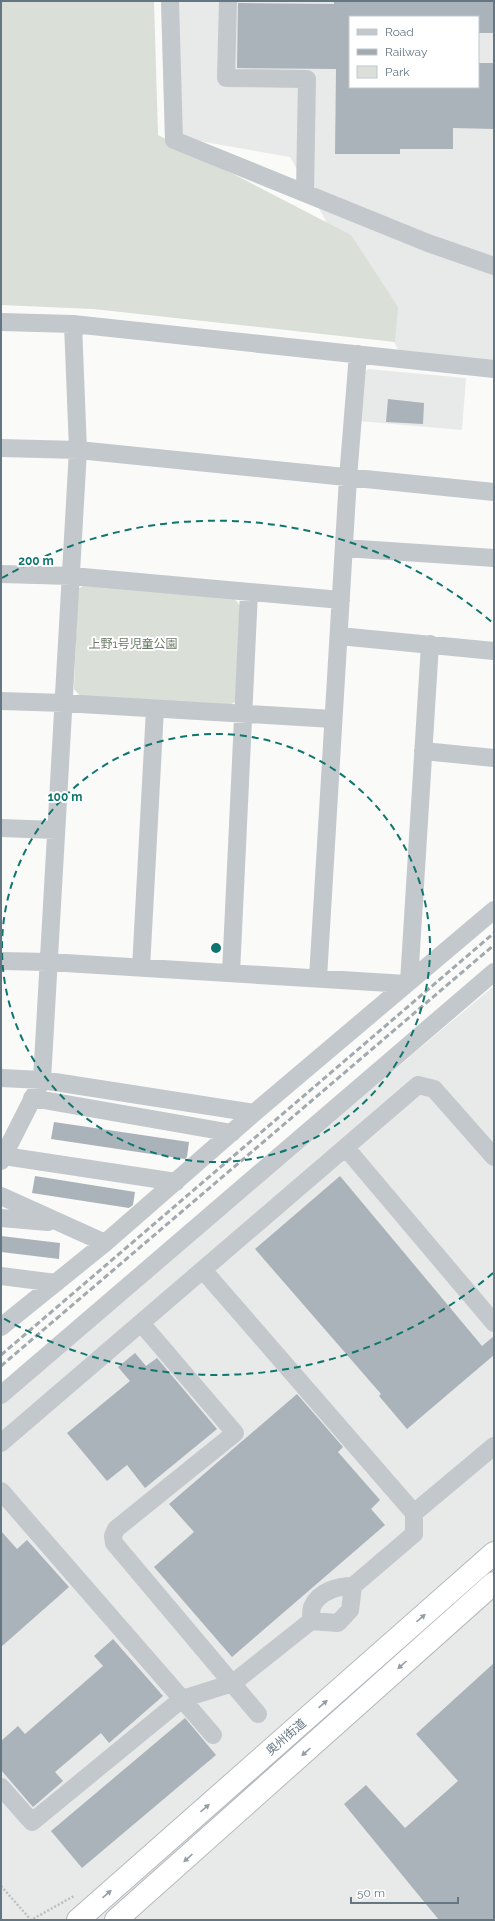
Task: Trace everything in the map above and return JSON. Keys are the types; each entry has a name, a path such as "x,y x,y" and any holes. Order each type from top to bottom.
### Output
{"highway":[{"name":"奥州街道","path":"78,1920 494,1553"},
{"name":"奥州街道","path":"116,1920 494,1583"}],"street":[{"path":"170,1 174,140 428,243 494,266"},
{"path":"228,1 226,78 307,79 306,193"},
{"path":"1,322 73,324 494,369"},
{"path":"73,324 78,450 42,1080 2,1159 176,1182"},
{"path":"318,978 348,478 358,354"},
{"path":"1,448 78,450 494,492"},
{"path":"344,548 494,558"},
{"path":"1,574 72,576 341,600"},
{"path":"231,973 248,592"},
{"path":"339,636 494,651"},
{"path":"409,982 430,644"},
{"path":"1,701 64,703 333,719"},
{"path":"141,968 155,709"},
{"path":"423,750 494,758"},
{"path":"1,828 56,830"},
{"path":"1,1327 105,1243 254,1113 494,910"},
{"path":"1,961 49,962 406,984 409,982"},
{"path":"1,1395 494,972"},
{"path":"1,1078 42,1080 254,1113"},
{"path":"1,1443 418,1085 434,1088 494,1157"},
{"path":"32,1098 232,1133"},
{"path":"346,1148 494,1323"},
{"path":"1,1196 105,1243"},
{"path":"1,1218 61,1223"},
{"path":"1,1787 32,1822 182,1699 233,1683 311,1621 338,1623 350,1610 354,1586 414,1534 414,1513 203,1270"},
{"path":"1,1276 56,1283"},
{"path":"141,1323 235,1433 116,1529 113,1536 114,1543 258,1714"},
{"path":"414,1513 494,1446"},
{"path":"1,1490 213,1735"},
{"path":"311,1621 312,1608 323,1594 340,1586 354,1586"}],"path":[{"path":"1,1886 31,1920 74,1896"}],"shaded area":[{"path":"161,1 494,1 494,361 403,358 290,157 165,135"},
{"path":"368,369 466,378 462,430 358,421 361,376"},
{"path":"494,986 494,1920 1,1920 1,1399"}],"green space":[{"path":"1,1 154,1 158,135 351,235 398,307 395,342 93,309 1,305"},
{"name":"上野1号児童公園","path":"88,583 234,598 241,607 237,700 229,706 81,697 74,689 78,589"}],"building":[{"path":"334,1 494,1 494,33 479,33 479,16 349,16 349,88 479,88 479,63 494,63 494,129 453,128 453,149 400,149 400,154 335,154 336,69 237,68 238,3 334,4"},
{"path":"388,399 424,403 423,424 386,422"},
{"path":"54,1122 189,1142 187,1157 185,1159 51,1139"},
{"path":"35,1176 135,1192 133,1205 129,1208 32,1193"},
{"path":"340,1176 482,1346 494,1336 494,1355 407,1429 379,1396 381,1394 255,1249"},
{"path":"1,1236 60,1243 59,1259 1,1252"},
{"path":"135,1353 146,1366 157,1358 217,1429 145,1488 127,1465 107,1481 67,1433 130,1381 118,1367"},
{"path":"297,1394 343,1447 338,1452 380,1500 371,1509 385,1525 232,1657 154,1567 194,1532 169,1504"},
{"path":"1,1531 17,1549 27,1540 69,1587 1,1647"},
{"path":"113,1639 163,1696 109,1743 101,1733 55,1772 63,1781 33,1807 1,1770 1,1741 18,1726 25,1734 103,1666 94,1656"},
{"path":"494,1663 494,1920 439,1920 344,1804 366,1785 405,1828 458,1781 416,1734"},
{"path":"185,1718 216,1755 82,1868 51,1831"}],"railway":[{"path":"1,1355 494,933"},
{"path":"1,1366 494,945"}]}
